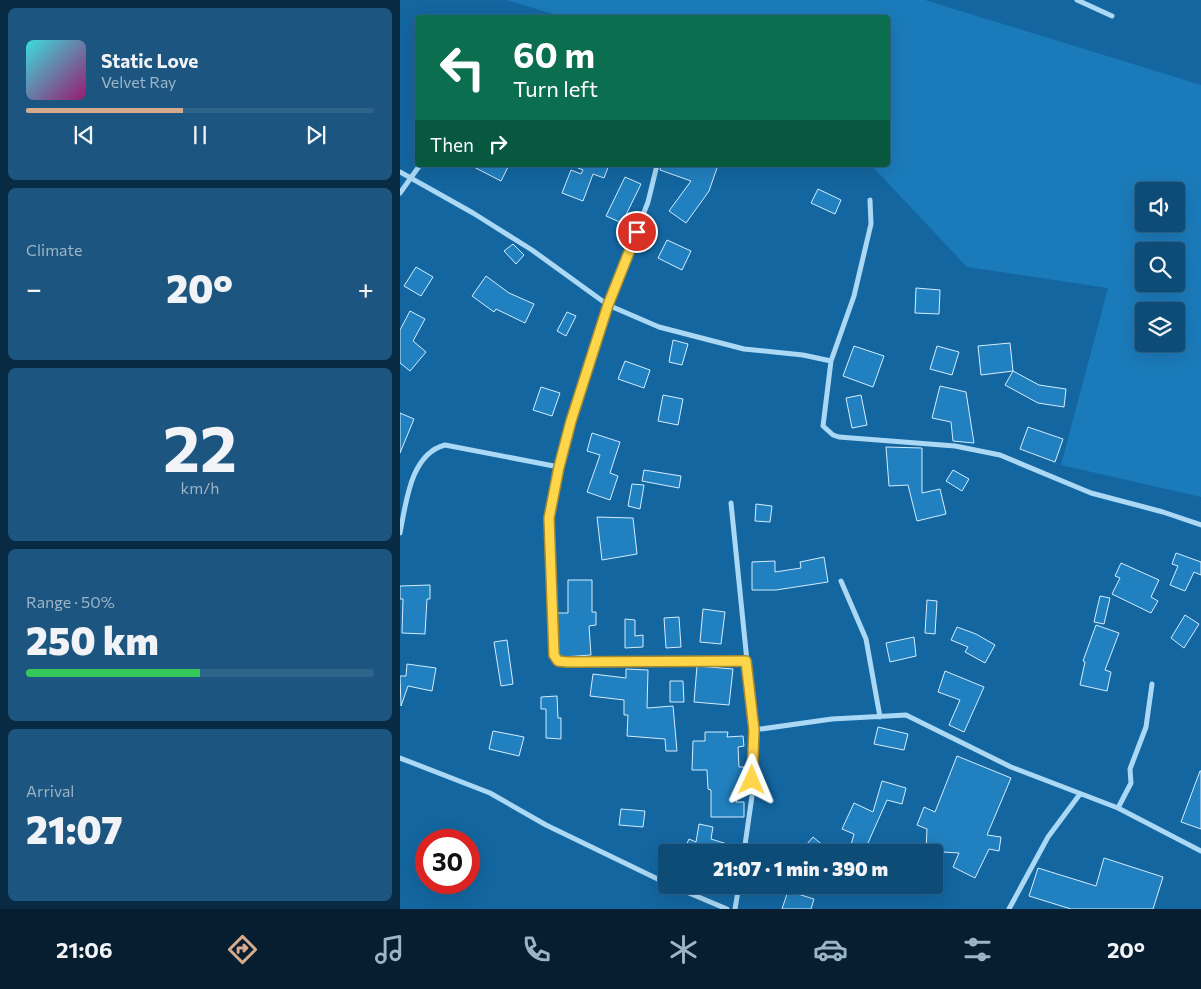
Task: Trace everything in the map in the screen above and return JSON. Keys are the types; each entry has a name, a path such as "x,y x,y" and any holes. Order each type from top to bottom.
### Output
{"street":[{"path":"1077,0 1112,16"},
{"path":"400,193 419,167"},
{"path":"657,167 648,202 608,305 571,421 559,467 549,518 554,655 558,661 746,661"},
{"path":"400,172 532,250 608,305 659,327 744,349 803,355 831,361"},
{"path":"870,200 871,224 854,296 831,361 823,426 833,436 955,446 1000,455 1091,493 1163,512 1201,525"},
{"path":"400,534 415,472 426,456 435,448 445,445 559,467"},
{"path":"731,503 754,730 752,796 745,844"},
{"path":"841,581 866,639 880,716"},
{"path":"1118,808 1131,783 1130,769 1146,726 1152,684"},
{"path":"754,730 832,719 906,715 1011,767 1118,808 1201,851"},
{"path":"400,758 490,793 571,837 658,879"},
{"path":"1009,909 1048,836 1080,794"},
{"path":"691,894 726,909"},
{"path":"735,909 738,894"}],"shaded area":[{"path":"507,0 925,0 1201,85 1201,497 1061,465 1108,288 967,267 873,167 890,167 890,15 556,15"}],"building":[{"path":"474,167 508,167 501,181"},
{"path":"576,167 608,167 604,178 593,174 583,201 562,193 571,170 581,174 583,170"},
{"path":"661,167 717,167 709,191 686,223 669,211 691,181 660,170"},
{"path":"625,177 641,184 622,223 606,216"},
{"path":"818,189 841,200 835,214 811,203"},
{"path":"667,240 691,251 682,270 658,258"},
{"path":"513,244 524,255 516,264 504,251"},
{"path":"416,267 433,277 421,296 404,286"},
{"path":"486,276 509,293 534,304 525,323 496,309 494,312 472,296"},
{"path":"916,288 940,290 939,314 915,313"},
{"path":"410,311 425,319 413,341 426,352 410,371 400,363 400,330"},
{"path":"567,312 576,316 566,336 557,331"},
{"path":"673,340 688,344 682,365 669,362"},
{"path":"1010,343 1013,371 981,375 978,346"},
{"path":"854,346 884,356 873,387 843,376"},
{"path":"937,346 959,352 952,375 930,369"},
{"path":"625,361 650,370 644,388 618,379"},
{"path":"1013,371 1039,385 1066,389 1064,407 1038,403 1005,385"},
{"path":"940,386 966,392 974,443 953,441 951,422 932,418"},
{"path":"541,387 560,393 552,416 533,410"},
{"path":"663,395 683,399 678,425 658,421"},
{"path":"861,395 867,425 852,428 846,398"},
{"path":"400,413 414,419 400,453"},
{"path":"1028,427 1063,439 1055,462 1020,449"},
{"path":"592,433 620,442 610,473 618,476 610,500 587,492 600,455 587,451"},
{"path":"886,447 922,448 922,493 940,489 946,514 917,521 908,485 889,486"},
{"path":"644,470 681,476 679,488 642,481"},
{"path":"953,470 969,479 962,491 946,481"},
{"path":"632,484 644,485 640,509 628,506"},
{"path":"756,504 772,506 770,522 755,521"},
{"path":"597,517 633,518 637,554 602,560"},
{"path":"1176,553 1201,562 1201,575 1194,572 1185,591 1170,585 1178,566 1172,564"},
{"path":"824,557 828,582 776,590 752,590 752,562 775,561 775,572 801,568 800,562"},
{"path":"1121,563 1159,580 1151,597 1158,601 1151,613 1112,594 1120,578 1115,576"},
{"path":"568,580 592,580 592,612 596,612 596,625 589,626 591,655 563,657 559,655 557,613 568,613"},
{"path":"430,585 430,599 427,599 425,634 402,633 403,599 400,599 400,586"},
{"path":"1100,596 1110,598 1104,624 1094,622"},
{"path":"927,600 937,601 935,634 925,633"},
{"path":"703,609 725,612 721,644 700,642"},
{"path":"1185,615 1199,624 1184,648 1171,638"},
{"path":"679,617 681,647 666,648 664,618"},
{"path":"625,619 635,620 635,636 643,635 643,647 625,648"},
{"path":"1096,625 1119,633 1105,670 1111,672 1107,691 1080,685 1085,662 1083,661"},
{"path":"957,627 976,634 995,645 985,663 965,652 968,647 951,640"},
{"path":"914,637 916,656 890,662 886,643"},
{"path":"507,640 513,684 501,686 494,642"},
{"path":"407,664 436,668 432,691 408,686 401,706 400,676 406,676"},
{"path":"697,666 733,669 729,705 694,702"},
{"path":"626,669 648,670 647,708 673,706 677,751 666,751 665,739 627,736 628,715 624,715 624,700 590,696 593,674 626,678"},
{"path":"945,671 984,687 964,732 949,725 960,700 938,692"},
{"path":"670,681 683,681 684,702 670,702"},
{"path":"557,696 558,718 561,718 561,739 546,738 546,709 541,709 541,697"},
{"path":"878,727 908,734 904,750 874,744"},
{"path":"493,731 524,737 519,756 489,749"},
{"path":"705,732 728,732 727,737 743,736 744,746 738,747 739,767 744,767 736,802 744,802 744,817 711,817 711,790 708,789 707,770 692,770 693,741 705,741"},
{"path":"957,756 1011,778 987,835 1001,837 999,851 989,849 975,878 953,867 959,853 943,852 943,844 926,844 927,829 917,825 924,807 935,812"},
{"path":"1201,771 1201,829 1181,822"},
{"path":"882,781 906,788 902,804 887,800 868,844 851,844 854,834 842,829 854,803 873,812"},
{"path":"621,809 645,811 643,827 619,825"},
{"path":"699,824 713,827 711,839 727,844 687,844 689,839 696,842"},
{"path":"813,837 821,844 807,844"},
{"path":"1104,858 1163,877 1153,909 1071,909 1029,896 1038,868 1096,886"},
{"path":"787,894 798,894 814,899 811,909 782,909"}],"route":[{"path":"637,232 608,305 571,421 559,467 549,518 554,655 558,661 567,662 720,659 746,661 754,730 752,780"}]}
